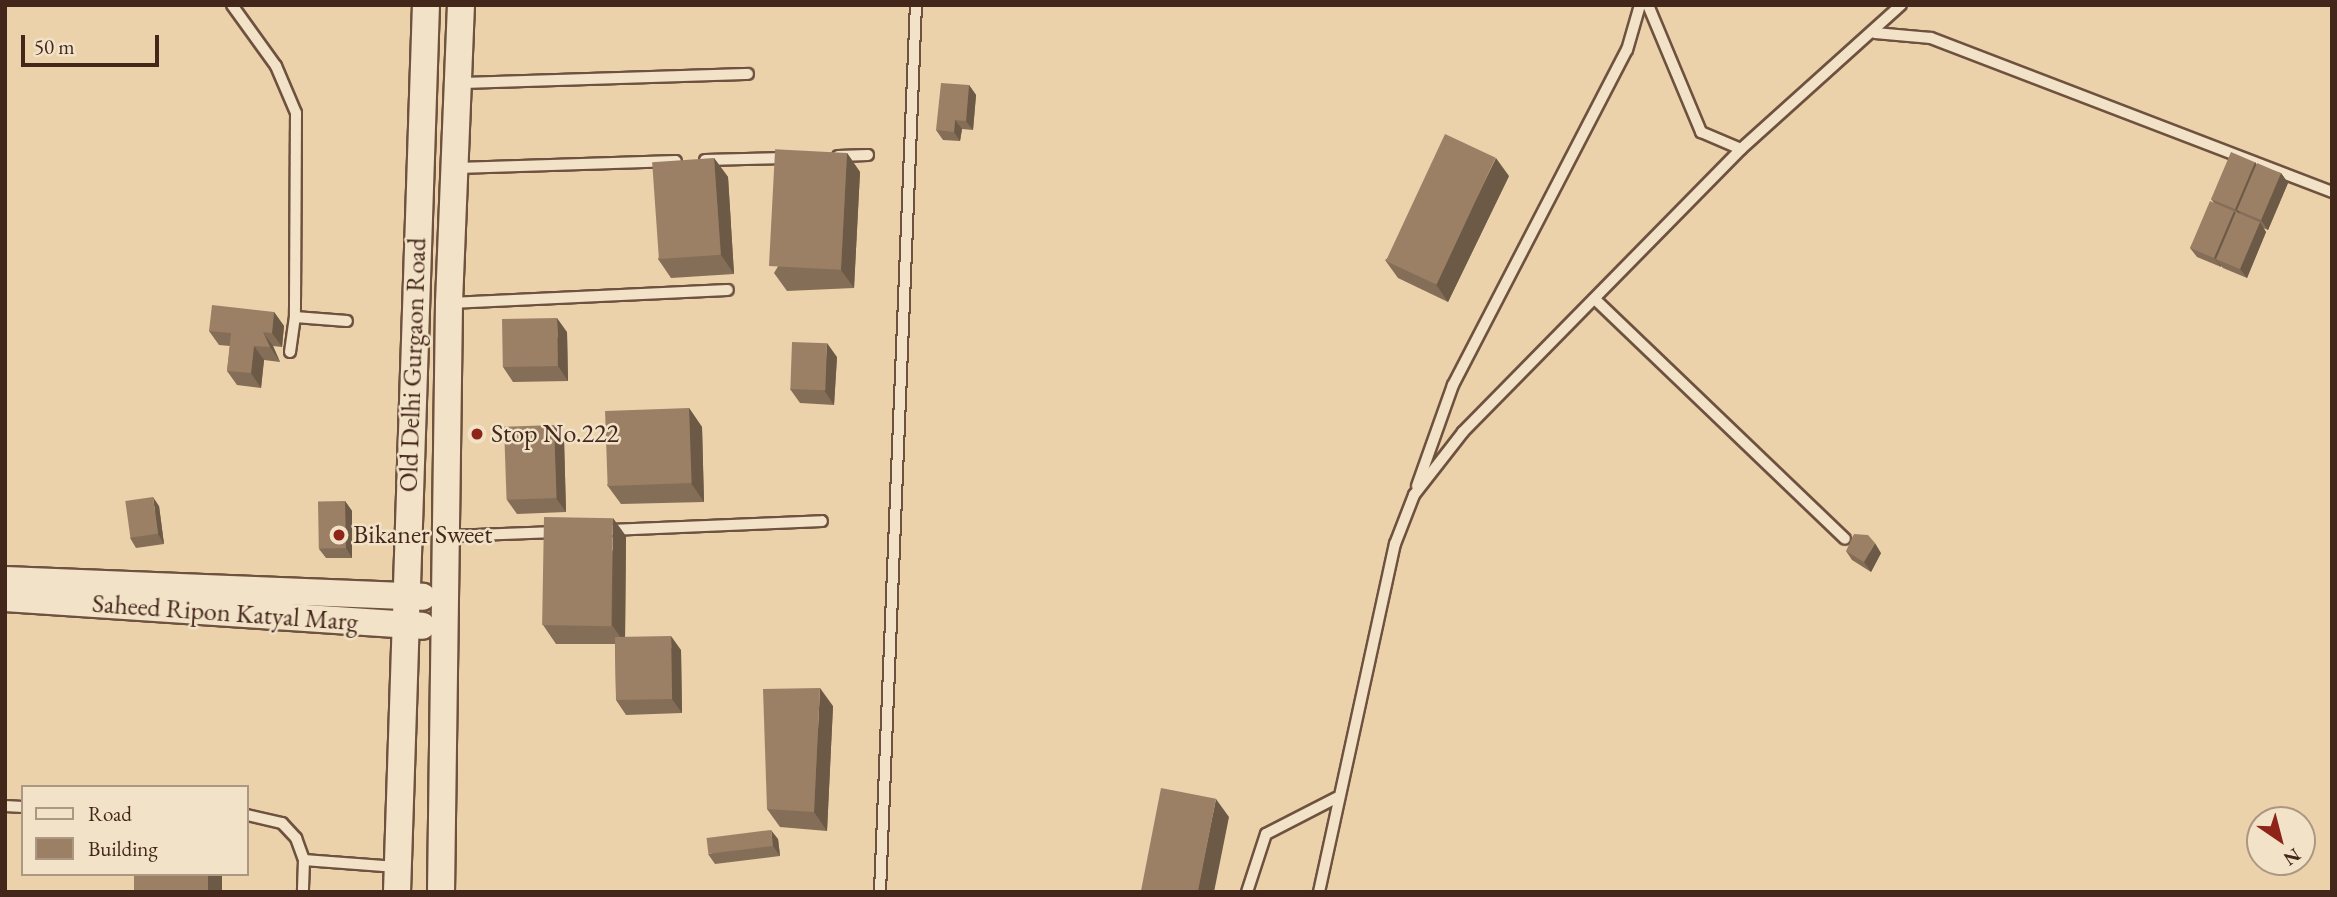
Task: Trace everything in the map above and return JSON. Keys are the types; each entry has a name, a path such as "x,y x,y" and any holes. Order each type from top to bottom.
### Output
{"main road":[{"name":"Old Delhi Gurgaon Road","path":"397,880 426,5"},
{"name":"Old Delhi Gurgaon Road","path":"441,892 449,303 461,5"},
{"name":"Saheed Ripon Katyal Marg","path":"5,579 444,598"},
{"name":"Saheed Ripon Katyal Marg","path":"5,598 444,626"}],"lane":[{"path":"232,5 276,66 296,113 295,317 290,352"},
{"path":"880,892 916,5"},
{"path":"1319,892 1336,798 1395,544 1453,385 1627,50 1640,5"},
{"path":"1648,5 1701,132 1741,149"},
{"path":"1414,495 1463,432 1598,302 1741,149 1875,33 1901,5"},
{"path":"1875,33 1931,37 2332,192"},
{"path":"456,84 748,74"},
{"path":"827,156 869,155"},
{"path":"453,168 799,157"},
{"path":"449,303 728,290"},
{"path":"1598,302 1846,539"},
{"path":"295,317 347,321"},
{"path":"598,530 822,522"},
{"path":"445,536 570,531"},
{"path":"1247,892 1266,834 1336,798"},
{"path":"248,815 282,823 304,860 303,892"},
{"path":"304,860 397,880"}],"building":[{"path":"941,83 969,85 966,121 955,120 954,132 936,130"},
{"path":"1445,134 1496,158 1437,285 1386,261"},
{"path":"775,149 847,153 841,270 769,266"},
{"path":"2231,152 2255,162 2235,209 2211,199"},
{"path":"714,158 721,255 659,259 652,162"},
{"path":"2257,163 2281,173 2261,220 2237,210"},
{"path":"2210,201 2234,211 2214,258 2190,248"},
{"path":"2236,212 2260,222 2240,269 2216,259"},
{"path":"212,305 274,312 272,333 263,332 270,347 254,346 251,373 227,371 231,333 209,331"},
{"path":"557,318 558,366 503,367 502,319"},
{"path":"792,342 827,343 825,390 790,389"},
{"path":"689,408 692,483 608,486 605,411"},
{"path":"554,425 557,498 507,500 504,427"},
{"path":"153,497 158,534 130,538 125,501"},
{"path":"318,501 345,501 346,548 319,548"},
{"path":"544,517 613,518 611,626 542,625"},
{"path":"1854,534 1868,535 1875,543 1864,562 1846,551"},
{"path":"671,636 672,699 616,700 615,637"},
{"path":"820,688 814,812 767,809 763,689"},
{"path":"1161,788 1216,799 1198,892 1141,892"},
{"path":"771,830 773,846 708,854 706,838"},
{"path":"134,876 208,876 208,892 134,892"}],"place":[{"name":"Stop No.222","path":"477,434"},
{"name":"Bikaner Sweet","path":"339,535"}]}
